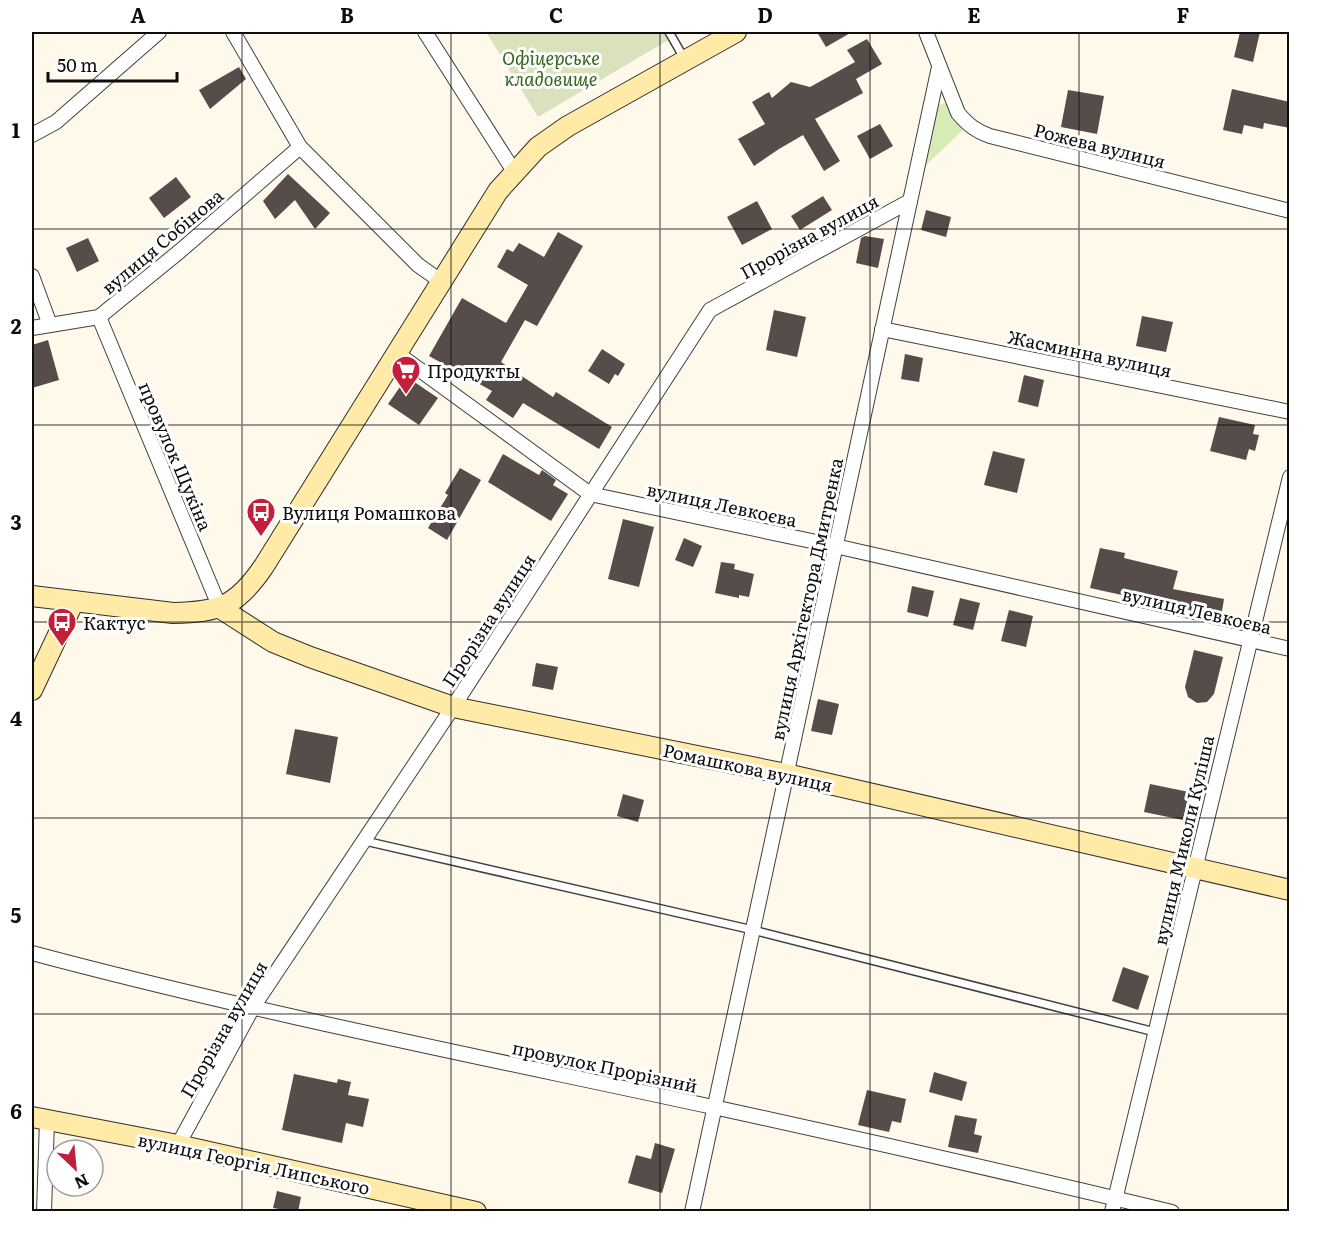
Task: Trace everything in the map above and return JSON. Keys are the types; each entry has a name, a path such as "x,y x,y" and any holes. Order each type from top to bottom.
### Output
{"street":[{"path":"32,135 56,122 159,32"},
{"path":"233,32 300,147 418,265 442,282"},
{"path":"425,32 515,173"},
{"path":"32,596 173,613 196,613 220,608 236,598 253,581 398,354 493,199 515,173 538,147 568,126 736,32"},
{"path":"926,32 939,67"},
{"name":"вулиця Архітектора Дмитренка","path":"692,1212 939,67"},
{"name":"Рожева вулиця","path":"939,67 958,113 978,132 1290,211"},
{"name":"вулиця Собінова","path":"32,328 99,317 180,251 300,147"},
{"name":"Прорізна вулиця","path":"178,1145 254,1007 453,707 710,310 910,201"},
{"path":"32,276 50,325"},
{"name":"провулок Щукіна","path":"99,317 220,608"},
{"name":"Жасминна вулиця","path":"882,329 1290,412"},
{"name":"вулиця Левкоєва","path":"398,354 590,494 835,546 1290,649"},
{"name":"вулиця Миколи Куліша","path":"1113,1205 1290,477"},
{"path":"32,690 74,601"},
{"name":"Ромашкова вулиця","path":"220,608 283,645 453,707 786,774 1290,890"},
{"name":"провулок Прорізний","path":"32,953 254,1007 715,1107 1113,1205 1172,1212"},
{"path":"39,1118 44,1212"},
{"name":"вулиця Георгія Липського","path":"39,1118 178,1145 476,1212"}],"lane":[{"path":"669,32 685,60"},
{"path":"364,841 753,930 1155,1032"}],"green space":[{"name":"Офіцерське кладовище","path":"486,32 682,32 538,117"},
{"path":"949,103 963,130 925,166 919,165 934,105"}],"building":[{"path":"817,32 852,32 826,47"},
{"path":"1240,32 1260,32 1253,62 1234,57"},
{"path":"867,39 882,64 856,79 863,93 815,119 840,161 824,171 803,135 754,166 738,139 765,124 752,102 769,92 772,98 791,82 810,87 855,62 847,50"},
{"path":"239,67 246,79 210,109 199,90"},
{"path":"1232,89 1290,102 1290,128 1264,123 1263,129 1244,125 1242,134 1223,130"},
{"path":"1068,90 1104,96 1097,134 1061,127"},
{"path":"880,124 893,146 870,159 857,136"},
{"path":"288,174 330,213 315,229 295,200 275,219 263,201"},
{"path":"176,177 191,197 164,218 149,198"},
{"path":"823,196 832,210 800,230 791,216"},
{"path":"757,201 772,229 742,245 727,217"},
{"path":"926,210 951,217 946,237 921,230"},
{"path":"558,232 583,246 537,326 525,320 501,362 553,397 556,392 612,427 599,449 523,403 513,418 486,400 492,391 429,356 462,298 506,323 528,285 497,267 507,249 513,252 519,243 544,257"},
{"path":"865,236 884,239 878,268 856,263 861,238"},
{"path":"88,238 99,261 77,272 66,248"},
{"path":"774,310 806,317 797,357 766,350"},
{"path":"1142,316 1173,322 1166,352 1136,346"},
{"path":"48,340 59,380 32,388 32,345"},
{"path":"602,349 625,364 618,376 615,374 609,384 588,371"},
{"path":"905,354 923,358 919,382 901,379"},
{"path":"1024,375 1044,380 1038,407 1018,402"},
{"path":"407,377 438,398 419,425 388,404"},
{"path":"1219,417 1255,425 1253,434 1259,435 1255,451 1249,449 1246,460 1210,451"},
{"path":"993,451 1025,459 1017,493 984,485"},
{"path":"503,454 539,475 542,470 556,480 553,485 568,494 551,521 488,482"},
{"path":"460,468 481,480 447,540 428,528 448,495 445,493"},
{"path":"623,519 654,527 639,587 608,579"},
{"path":"684,538 702,546 693,567 675,560"},
{"path":"1100,548 1125,553 1124,558 1178,571 1173,589 1224,599 1220,623 1189,616 1190,610 1090,588"},
{"path":"721,562 735,564 734,569 754,574 749,597 739,595 739,598 715,593"},
{"path":"912,586 934,591 928,617 907,612"},
{"path":"960,598 980,603 973,630 953,625"},
{"path":"1009,610 1033,616 1026,647 1001,641"},
{"path":"1194,650 1223,657 1214,694 1207,702 1197,703 1188,697 1185,687"},
{"path":"536,663 558,667 553,690 532,686"},
{"path":"818,699 839,704 832,735 811,731"},
{"path":"295,729 338,737 330,783 286,774"},
{"path":"1150,784 1189,792 1183,820 1144,812"},
{"path":"623,794 644,800 638,822 617,816"},
{"path":"1123,967 1149,976 1138,1010 1112,1001"},
{"path":"934,1072 967,1082 962,1101 929,1092"},
{"path":"294,1074 337,1083 338,1079 351,1082 348,1095 369,1099 363,1127 346,1123 342,1143 282,1130"},
{"path":"867,1090 906,1099 901,1123 892,1121 889,1132 858,1125"},
{"path":"955,1115 977,1119 974,1134 982,1136 978,1153 948,1147"},
{"path":"655,1143 675,1149 662,1193 628,1183 636,1155 651,1159"},
{"path":"277,1191 301,1197 298,1212 273,1208"}],"place":[{"name":"Продукты","path":"406,396"},
{"name":"Вулиця Ромашкова","path":"261,538"},
{"name":"Кактус","path":"62,648"}]}
